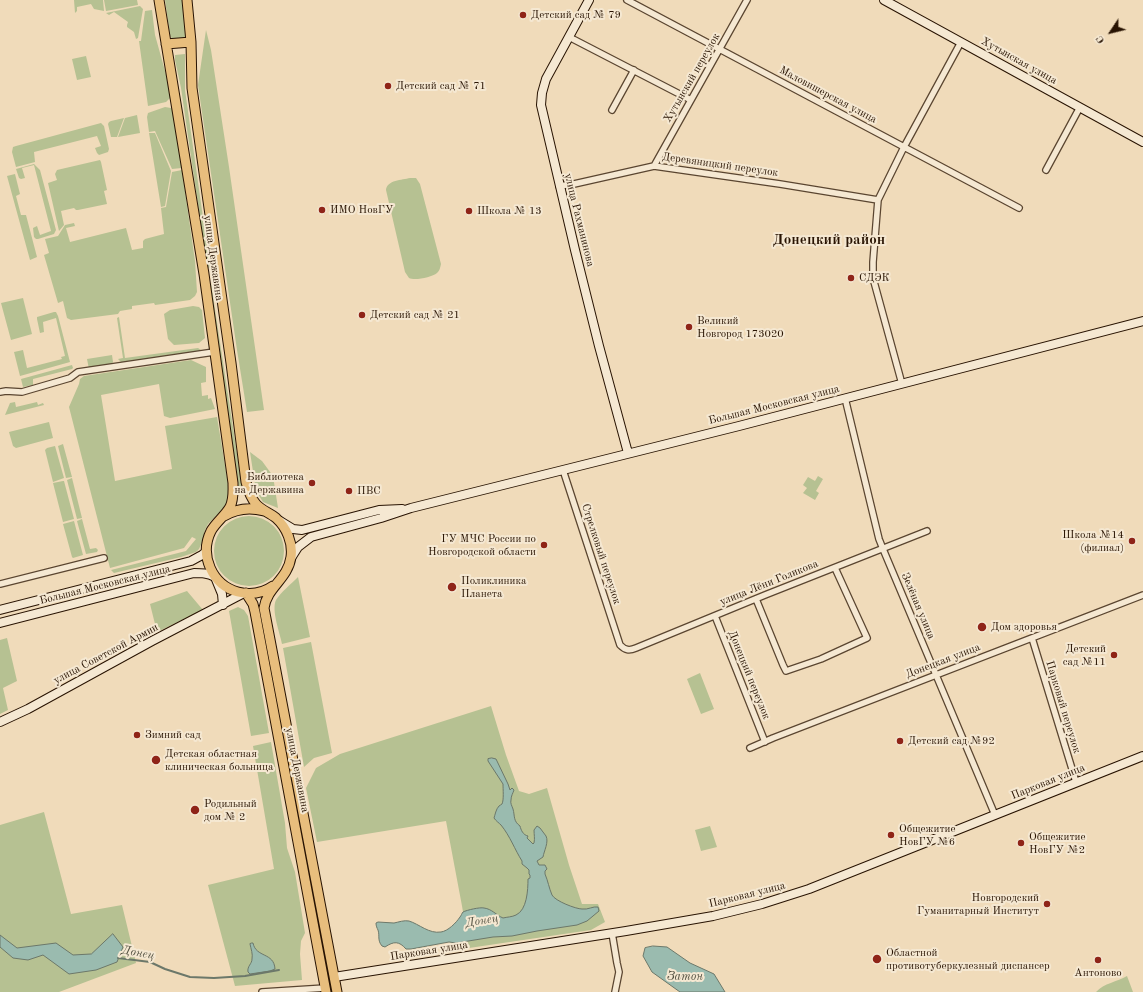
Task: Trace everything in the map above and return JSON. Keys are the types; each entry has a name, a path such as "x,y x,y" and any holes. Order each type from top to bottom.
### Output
{"main road":[{"name":"улица Державина","path":"159,0 204,274 233,483 233,499 230,506 216,524 209,537 206,552"},
{"name":"улица Державина","path":"187,0 191,42 192,88 246,482 250,494 256,504 282,524 290,539 291,556 289,564 265,600 264,608 337,992"},
{"path":"166,44 191,42"},
{"path":"204,274 218,272"},
{"name":"улица Державина","path":"222,518 236,510 244,509 261,510 272,516"},
{"path":"206,552 208,563 215,577 234,591 245,593"},
{"name":"улица Державина","path":"245,593 254,593 265,590 276,584 281,578"},
{"name":"улица Державина","path":"245,593 253,604 255,612 326,990"}],"street":[{"name":"улица Рахманинова","path":"589,0 544,84 541,99 542,112 599,346 628,453"},
{"name":"Маловишерская улица","path":"627,0 1019,208"},
{"name":"Хутынский переулок","path":"654,166 747,0"},
{"name":"Хутынская улица","path":"884,0 1143,142"},
{"path":"569,37 691,100"},
{"path":"902,384 875,286 873,272 878,200 904,147 961,42"},
{"path":"612,110 634,70"},
{"path":"1046,170 1080,107"},
{"name":"Деревяницкий переулок","path":"559,186 654,166 878,200"},
{"name":"Большая Московская улица","path":"289,564 292,555 298,547 311,538 411,508 902,384 1143,320"},
{"path":"0,392 22,392 70,378 78,372 214,352"},
{"name":"Зелёная улица","path":"845,398 879,539 995,815"},
{"name":"Стрелковый переулок","path":"563,470 620,645"},
{"name":"Большая Московская улица","path":"272,516 294,529 302,530 379,510 411,508"},
{"name":"улица Лёни Голикова","path":"620,645 626,650 632,650 928,530"},
{"name":"Большая Московская улица","path":"0,610 191,561 206,552"},
{"path":"0,584 104,558"},
{"path":"756,599 786,671 821,659 866,638 835,568"},
{"name":"Большая Московская улица","path":"0,623 194,573 206,573 215,577"},
{"path":"215,577 222,594 223,605"},
{"name":"улица Советской Армии","path":"0,722 28,709 152,641 245,593"},
{"name":"Донецкая улица","path":"750,748 936,674 1143,595"},
{"name":"Донецкий переулок","path":"715,616 765,742"},
{"name":"Парковый переулок","path":"1032,638 1076,782"},
{"name":"Парковая улица","path":"334,977 612,933 713,916 745,909 820,885 1143,756"},
{"path":"612,933 619,972 615,992"},
{"path":"262,992 326,990"}],"green space":[{"path":"74,0 103,0 104,11 94,9 91,4 77,7 77,11 75,13"},
{"path":"104,0 137,0 138,5 106,11"},
{"path":"165,0 183,0 187,39 174,41 170,36"},
{"path":"140,6 143,9 138,38 136,39 134,32 127,27 128,22 114,12 109,15 106,13"},
{"path":"152,10 155,35 172,96 166,102 148,106 139,41 141,41 145,11"},
{"path":"206,30 211,50 229,167 264,410 247,412 237,350 198,85"},
{"path":"185,54 185,90 209,268 207,267 181,88 175,60 175,55"},
{"path":"86,56 91,77 77,80 72,59"},
{"path":"165,107 174,110 182,168 172,169 155,131 149,132 147,117 148,113"},
{"path":"137,115 140,133 118,137 125,118"},
{"path":"124,118 117,137 111,137 108,124 109,122"},
{"path":"101,123 104,126 109,149 108,152 99,155 97,153 95,148 101,146 97,136 34,152 35,162 16,167 12,152 13,147"},
{"path":"149,133 155,133 171,171 165,206 161,207"},
{"path":"100,160 107,190 104,191 107,204 78,210 74,208 61,211 64,225 59,231 48,183 57,180 55,174 57,170"},
{"path":"34,164 40,170 56,230 54,234 38,239 34,237 33,228 37,226 40,235 51,231 34,165 22,168 25,178 21,179 19,178 16,169"},
{"path":"182,170 195,261 197,292 195,296 190,300 155,305 154,303 132,306 132,309 120,311 118,314 71,320 67,318 63,301 58,303 44,255 49,253 45,239 58,236 65,225 74,223 75,226 66,228 70,242 126,228 132,250 143,248 143,241 145,239 164,234 161,208 166,207 172,172"},
{"path":"15,174 20,194 16,196 21,215 26,215 37,257 30,260 7,176"},
{"path":"416,178 420,184 441,264 437,273 419,279 409,278 405,272 386,190 392,182"},
{"path":"211,283 243,493 241,494 239,493 209,284"},
{"path":"23,298 32,334 11,340 1,303"},
{"path":"193,306 199,307 202,310 205,338 199,343 174,345 168,339 164,314 170,310"},
{"path":"56,312 58,316 70,362 20,376 14,352 23,350 27,368 62,359 61,357 65,356 56,318 43,322 44,332 40,333 37,317"},
{"path":"119,317 125,358 198,348 201,350 199,352 122,363 118,359 123,358 117,318"},
{"path":"112,355 113,362 111,365 89,369 87,359"},
{"path":"191,360 206,367 206,382 201,383 202,396 208,395 208,399 211,398 215,409 170,418 164,416 159,384 101,395 115,481 172,469 165,426 217,417 230,495 222,510 208,524 203,540 196,552 114,573 111,570 186,551 196,539 192,537 184,548 110,568 69,407 80,379 84,376"},
{"path":"72,365 72,369 33,379 33,385 23,387 21,379"},
{"path":"15,402 16,407 37,402 38,405 43,403 44,405 5,415 10,403"},
{"path":"49,422 53,438 16,448 13,446 9,432"},
{"path":"63,444 72,477 66,478 58,446"},
{"path":"55,446 64,478 53,482 45,450"},
{"path":"250,452 262,461 273,476 278,508 263,502 256,491"},
{"path":"818,476 823,479 816,491 819,493 815,500 803,493 807,488 803,485 808,477 815,481"},
{"path":"72,478 82,518 77,519 67,480"},
{"path":"64,481 74,519 63,522 53,483"},
{"path":"242,516 256,516 269,522 278,531 284,544 282,564 274,576 256,586 242,586 229,580 220,571 214,558 214,544 220,531 229,522"},
{"path":"82,519 90,549 96,548 98,550 97,552 86,554 77,521"},
{"path":"74,521 83,555 73,558 63,524"},
{"path":"298,577 310,637 282,644 275,615 275,604 276,600 281,594"},
{"path":"187,591 203,610 157,632 150,604"},
{"path":"238,607 244,610 248,616 269,733 251,736 229,611"},
{"path":"262,611 333,992 329,992 258,612"},
{"path":"7,638 17,681 3,688 8,710 0,714 0,640"},
{"path":"311,642 332,753 314,758 304,767 283,648"},
{"path":"700,673 714,709 701,714 687,679"},
{"path":"491,706 519,791 529,794 547,788 582,904 598,904 605,922 591,930 469,948 446,821 317,842 306,788 316,768 340,754"},
{"path":"271,742 285,823 287,848 295,872 305,933 301,941 300,954 302,980 235,986 208,885 274,869 253,746"},
{"path":"44,812 71,914 122,905 136,963 59,992 0,992 0,825"},
{"path":"710,826 717,847 701,851 695,830"},
{"path":"1127,976 1133,992 1096,992 1099,989"}],"water":[{"path":"488,759 496,759 510,790 512,788 514,790 511,797 511,803 515,820 520,826 522,832 528,836 527,838 533,844 534,830 537,826 547,838 547,844 543,857 537,861 539,865 545,865 547,869 545,874 552,895 557,900 579,909 598,907 599,911 587,921 577,925 512,936 493,937 456,943 449,942 411,949 406,949 399,943 391,944 385,947 382,946 376,925 378,922 394,923 409,921 432,932 441,932 452,926 463,912 467,910 480,908 487,909 503,918 516,915 523,909 528,889 528,879 530,878 529,870 522,864 522,861 507,834 494,818 497,809 503,802 503,784 488,761"},
{"path":"113,934 123,947 117,962 96,970 69,974 43,955 28,960 13,958 0,947 0,935 17,948 56,943 73,955 91,954"},
{"path":"252,943 258,951 272,960 275,969 250,974 248,972 248,968 252,961 250,944"},
{"name":"Затон","path":"653,946 667,947 690,963 714,974 725,992 680,992 652,972 643,956 645,948"}],"waterway":[{"name":"Донец","path":"118,958 150,962 165,969 190,977 214,978 245,976 279,970"}],"place":[{"name":"Детский сад № 79","path":"523,15"},
{"name":"Детский сад № 71","path":"388,86"},
{"name":"ИМО НовГУ","path":"322,210"},
{"name":"Школа № 13","path":"469,211"},
{"name":"СДЭК","path":"851,278"},
{"name":"Детский сад № 21","path":"362,315"},
{"name":"Великий Новгород 173020","path":"689,327"},
{"name":"Библиотека на Державина","path":"312,483"},
{"name":"ПВС","path":"349,491"},
{"name":"Школа №14 (филиал)","path":"1132,541"},
{"name":"ГУ МЧС России по Новгородской области","path":"544,545"},
{"name":"Поликлиника Планета","path":"452,587"},
{"name":"Дом здоровья","path":"982,627"},
{"name":"Детский сад №11","path":"1114,655"},
{"name":"Зимний сад","path":"137,735"},
{"name":"Детский сад №92","path":"900,741"},
{"name":"Детская областная клиническая больница","path":"156,760"},
{"name":"Родильный дом № 2","path":"195,810"},
{"name":"Общежитие НовГУ №6","path":"891,835"},
{"name":"Общежитие НовГУ №2","path":"1021,843"},
{"name":"Новгородский Гуманитарный Институт","path":"1047,904"},
{"name":"Областной противотуберкулезный диспансер","path":"877,959"},
{"name":"Антоново","path":"1098,960"}],"district":[{"name":"Донецкий район","path":"829,240"}]}
